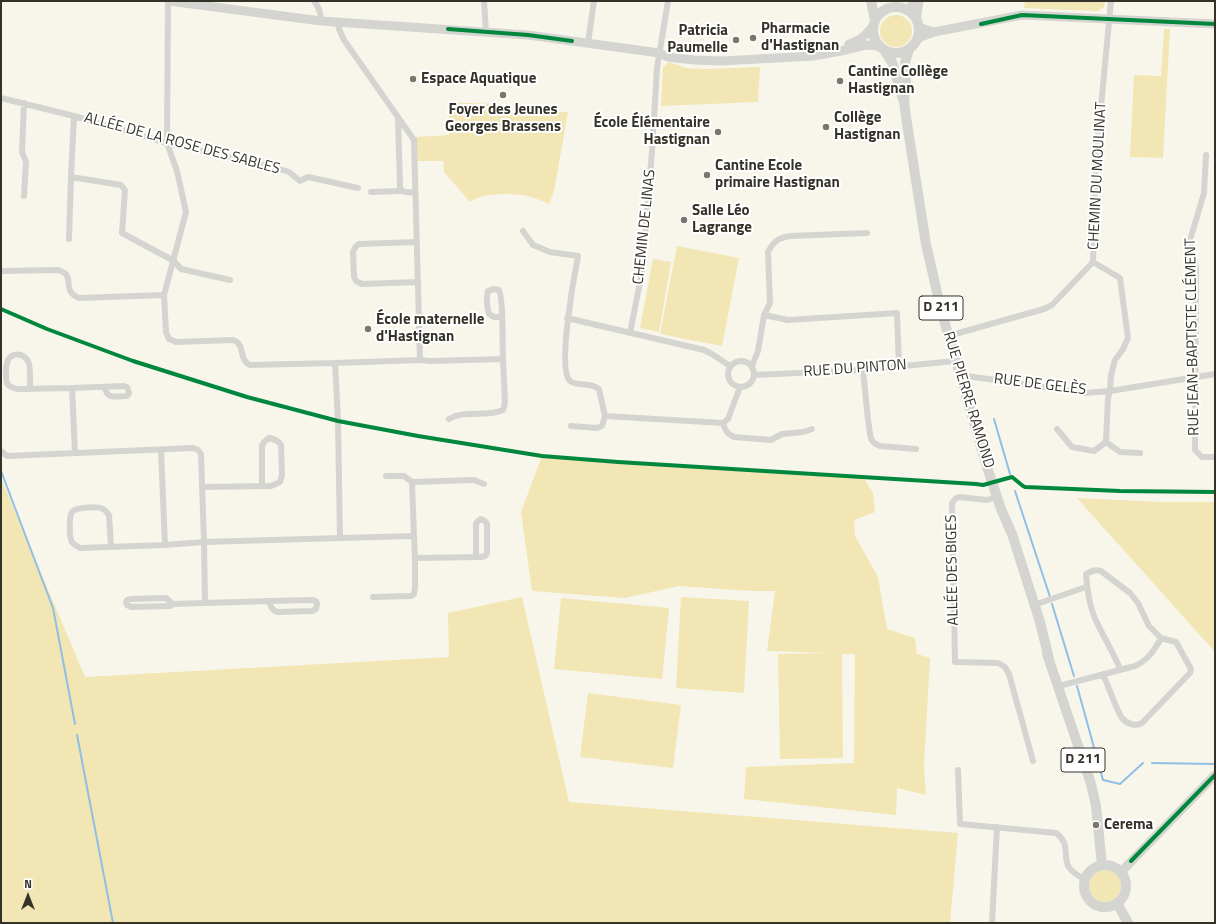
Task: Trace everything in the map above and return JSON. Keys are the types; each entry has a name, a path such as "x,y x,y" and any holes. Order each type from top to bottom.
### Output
{"main road":[{"path":"871,1 874,23 873,33 875,40 881,48 890,53 897,54 909,49 915,43 918,38 917,23 911,13 886,1"},
{"path":"874,23 879,14 886,10 893,8 903,9"},
{"name":"RUE PIERRE RAMOND","path":"881,48 892,62 904,101 911,156 926,244 948,336 997,497 1012,534 1049,659"},
{"name":"RUE PIERRE RAMOND","path":"904,101 906,86 905,63 909,49"},
{"name":"RUE PIERRE RAMOND","path":"1001,509 1006,536 1034,624 1059,686 1091,784 1096,806 1102,865"},
{"path":"1102,865 1109,865 1121,872 1126,885 1122,898 1117,903 1106,907 1094,904 1089,899 1085,893 1084,886 1085,879 1091,869 1102,865"},
{"path":"1117,903 1128,923"}],"street":[{"path":"503,359 250,365 244,361 240,344 234,340 176,342 172,341 167,336 164,295 186,212 177,171 167,143 168,1 321,21 528,35 659,53 668,57 694,60 722,61 813,56 866,45 881,48"},
{"path":"314,1 318,6 321,21"},
{"path":"484,1 486,32"},
{"path":"588,43 594,1"},
{"name":"CHEMIN DE LINAS","path":"630,332 642,272 659,53 668,1"},
{"path":"903,9 919,1"},
{"path":"919,1 917,23 934,32"},
{"name":"CHEMIN DU MOULINAT","path":"948,336 1044,309 1052,305 1093,262 1096,159 1111,1"},
{"path":"918,38 934,32 1022,15 1215,24"},
{"path":"338,22 338,29 344,40 414,140 420,360"},
{"path":"659,53 669,51 707,56 813,51 854,43 864,37 874,23"},
{"name":"ALLÉE DE LA ROSE DES SABLES","path":"1,98 74,116 167,143 273,167 289,172 300,182 308,177 358,188"},
{"path":"24,103 22,152 26,162 24,196"},
{"path":"69,239 74,116"},
{"path":"398,118 401,191"},
{"name":"RUE JEAN-BAPTISTE CLÉMENT","path":"1206,155 1204,193 1190,240 1196,268 1195,450 1202,457 1215,457"},
{"path":"71,176 121,186 125,190 122,233 174,261 181,269 230,280"},
{"path":"371,192 416,192"},
{"path":"523,231 533,245 550,252 578,256 567,318 565,372 569,381 574,384 593,384 599,389 605,416 602,426 597,428 571,426"},
{"path":"752,366 742,360 735,362 728,370 729,379 735,385 740,387 751,383 754,375 752,366 758,351 764,315 770,303 768,252 771,246 779,238 790,236 866,233"},
{"path":"417,242 359,244 353,252 354,277 359,283 418,282"},
{"path":"1093,262 1120,278 1128,338 1123,349 1115,360 1108,398 1106,442"},
{"path":"1,271 63,271 67,274 69,279 69,292 79,298 164,295"},
{"path":"449,419 457,414 495,413 503,410 505,403 503,359 502,317 501,295 499,290 494,288 488,291 487,309 494,317 502,317"},
{"path":"764,315 788,320 897,313 899,367"},
{"path":"567,318 704,350 730,366"},
{"path":"30,389 28,361 25,356 11,356 7,359 6,364 6,381 8,385 17,389 30,389 105,387"},
{"name":"RUE DU PINTON","path":"754,375 863,370 956,361"},
{"path":"335,363 339,428 340,538"},
{"path":"863,370 871,441 880,446 916,449"},
{"name":"RUE DE GELÈS","path":"960,377 967,376 1086,393 1110,391 1215,374"},
{"path":"605,416 723,422 728,419 740,387"},
{"path":"72,388 75,453"},
{"path":"723,422 725,430 734,437 772,440 782,434 812,429"},
{"path":"1057,429 1072,447 1077,449 1094,451 1106,442"},
{"path":"203,487 272,486 280,482 282,480 281,445 274,439 269,438 262,446 262,486"},
{"path":"1106,442 1120,452 1140,453"},
{"path":"1,451 7,456 193,448 198,450 201,454 203,487 205,603"},
{"path":"161,450 165,545"},
{"path":"386,476 404,476 412,482 474,480 484,484"},
{"path":"373,597 411,596 414,594 415,558 412,482"},
{"name":"ALLÉE DES BIGES","path":"997,497 987,500 959,497 952,503 955,662 998,663 1005,667 1009,674 1033,761"},
{"path":"111,546 109,516 107,512 98,507 79,508 72,512 70,517 71,539 72,543 80,548 204,542 414,536"},
{"path":"415,558 476,557 485,556 488,553 487,524 485,520 481,519 476,524 476,557"},
{"path":"1103,674 1122,717 1130,724 1136,725 1142,723 1190,673 1191,669 1176,642 1161,638 1149,626 1138,603 1130,593 1101,571 1092,571 1086,574 1086,587 1094,616 1116,658 1120,669"},
{"path":"1034,605 1086,587"},
{"path":"173,604 166,598 131,599 127,600 126,603 131,607 170,606 173,604 269,601 312,600 316,601 317,604 316,609 312,611 277,612 273,610 269,601"},
{"path":"1059,686 1135,666 1152,653 1161,638"},
{"path":"958,770 960,824 1056,833 1062,837 1066,846 1066,862 1069,869 1085,879"},
{"path":"1121,872 1215,774"},
{"path":"992,922 997,827"}],"shaded area":[{"path":"1025,1 1105,1 1104,7 1098,11 1024,8"},
{"path":"899,15 905,17 910,22 912,31 910,40 905,45 893,47 887,45 882,40 880,28 882,22 887,17"},
{"path":"1164,29 1170,29 1163,158 1130,157 1134,75 1161,76"},
{"path":"669,62 686,68 705,69 760,67 758,102 661,106 663,67"},
{"path":"448,102 492,104 493,112 568,112 554,191 549,204 529,196 510,194 488,195 470,202 444,172 443,161 416,161 416,137 449,135"},
{"path":"677,246 739,258 722,346 660,334"},
{"path":"653,259 671,262 659,332 640,328"},
{"path":"542,456 863,477 873,493 875,512 854,520 855,536 878,577 887,629 915,638 917,654 930,658 924,766 926,795 897,788 896,815 744,799 746,767 854,763 855,654 842,654 843,758 780,759 778,654 830,653 767,651 775,591 750,591 679,586 625,598 532,591 521,512"},
{"path":"1,478 85,677 449,657 448,613 522,597 569,802 958,833 950,923 1,923"},
{"path":"1077,498 1162,502 1215,502 1215,652"},
{"path":"681,597 749,601 744,693 676,688"},
{"path":"561,598 669,608 662,679 554,669"},
{"path":"588,693 681,705 673,768 580,757"},
{"path":"1102,870 1108,870 1118,877 1121,886 1120,892 1114,899 1108,902 1102,902 1092,895 1089,889 1089,883 1096,873"}],"waterway":[{"path":"994,419 1010,474"},
{"path":"1,471 53,608 75,724"},
{"path":"1015,491 1050,597"},
{"path":"1052,604 1074,676"},
{"path":"1077,686 1103,780 1120,784 1143,763"},
{"path":"77,735 113,923"},
{"path":"1152,763 1215,764"}],"cycle path":[{"path":"981,24 1022,15 1215,24"},
{"path":"448,29 528,35 572,41"},
{"path":"1,309 47,329 133,361 247,397 338,421 418,436 542,456 983,485 1012,477 1025,487 1120,491 1215,492"},
{"path":"1131,861 1215,775"}],"place":[{"name":"Pharmacie d'Hastignan","path":"753,38"},
{"name":"Patricia Paumelle","path":"736,40"},
{"name":"Espace Aquatique","path":"413,79"},
{"name":"Cantine Collège Hastignan","path":"840,81"},
{"name":"Foyer des Jeunes Georges Brassens","path":"503,95"},
{"name":"Collège Hastignan","path":"826,127"},
{"name":"École Élémentaire Hastignan","path":"718,132"},
{"name":"Cantine Ecole primaire Hastignan","path":"707,175"},
{"name":"Salle Léo Lagrange","path":"684,220"},
{"name":"École maternelle d'Hastignan","path":"368,329"},
{"name":"Cerema","path":"1096,825"}]}
